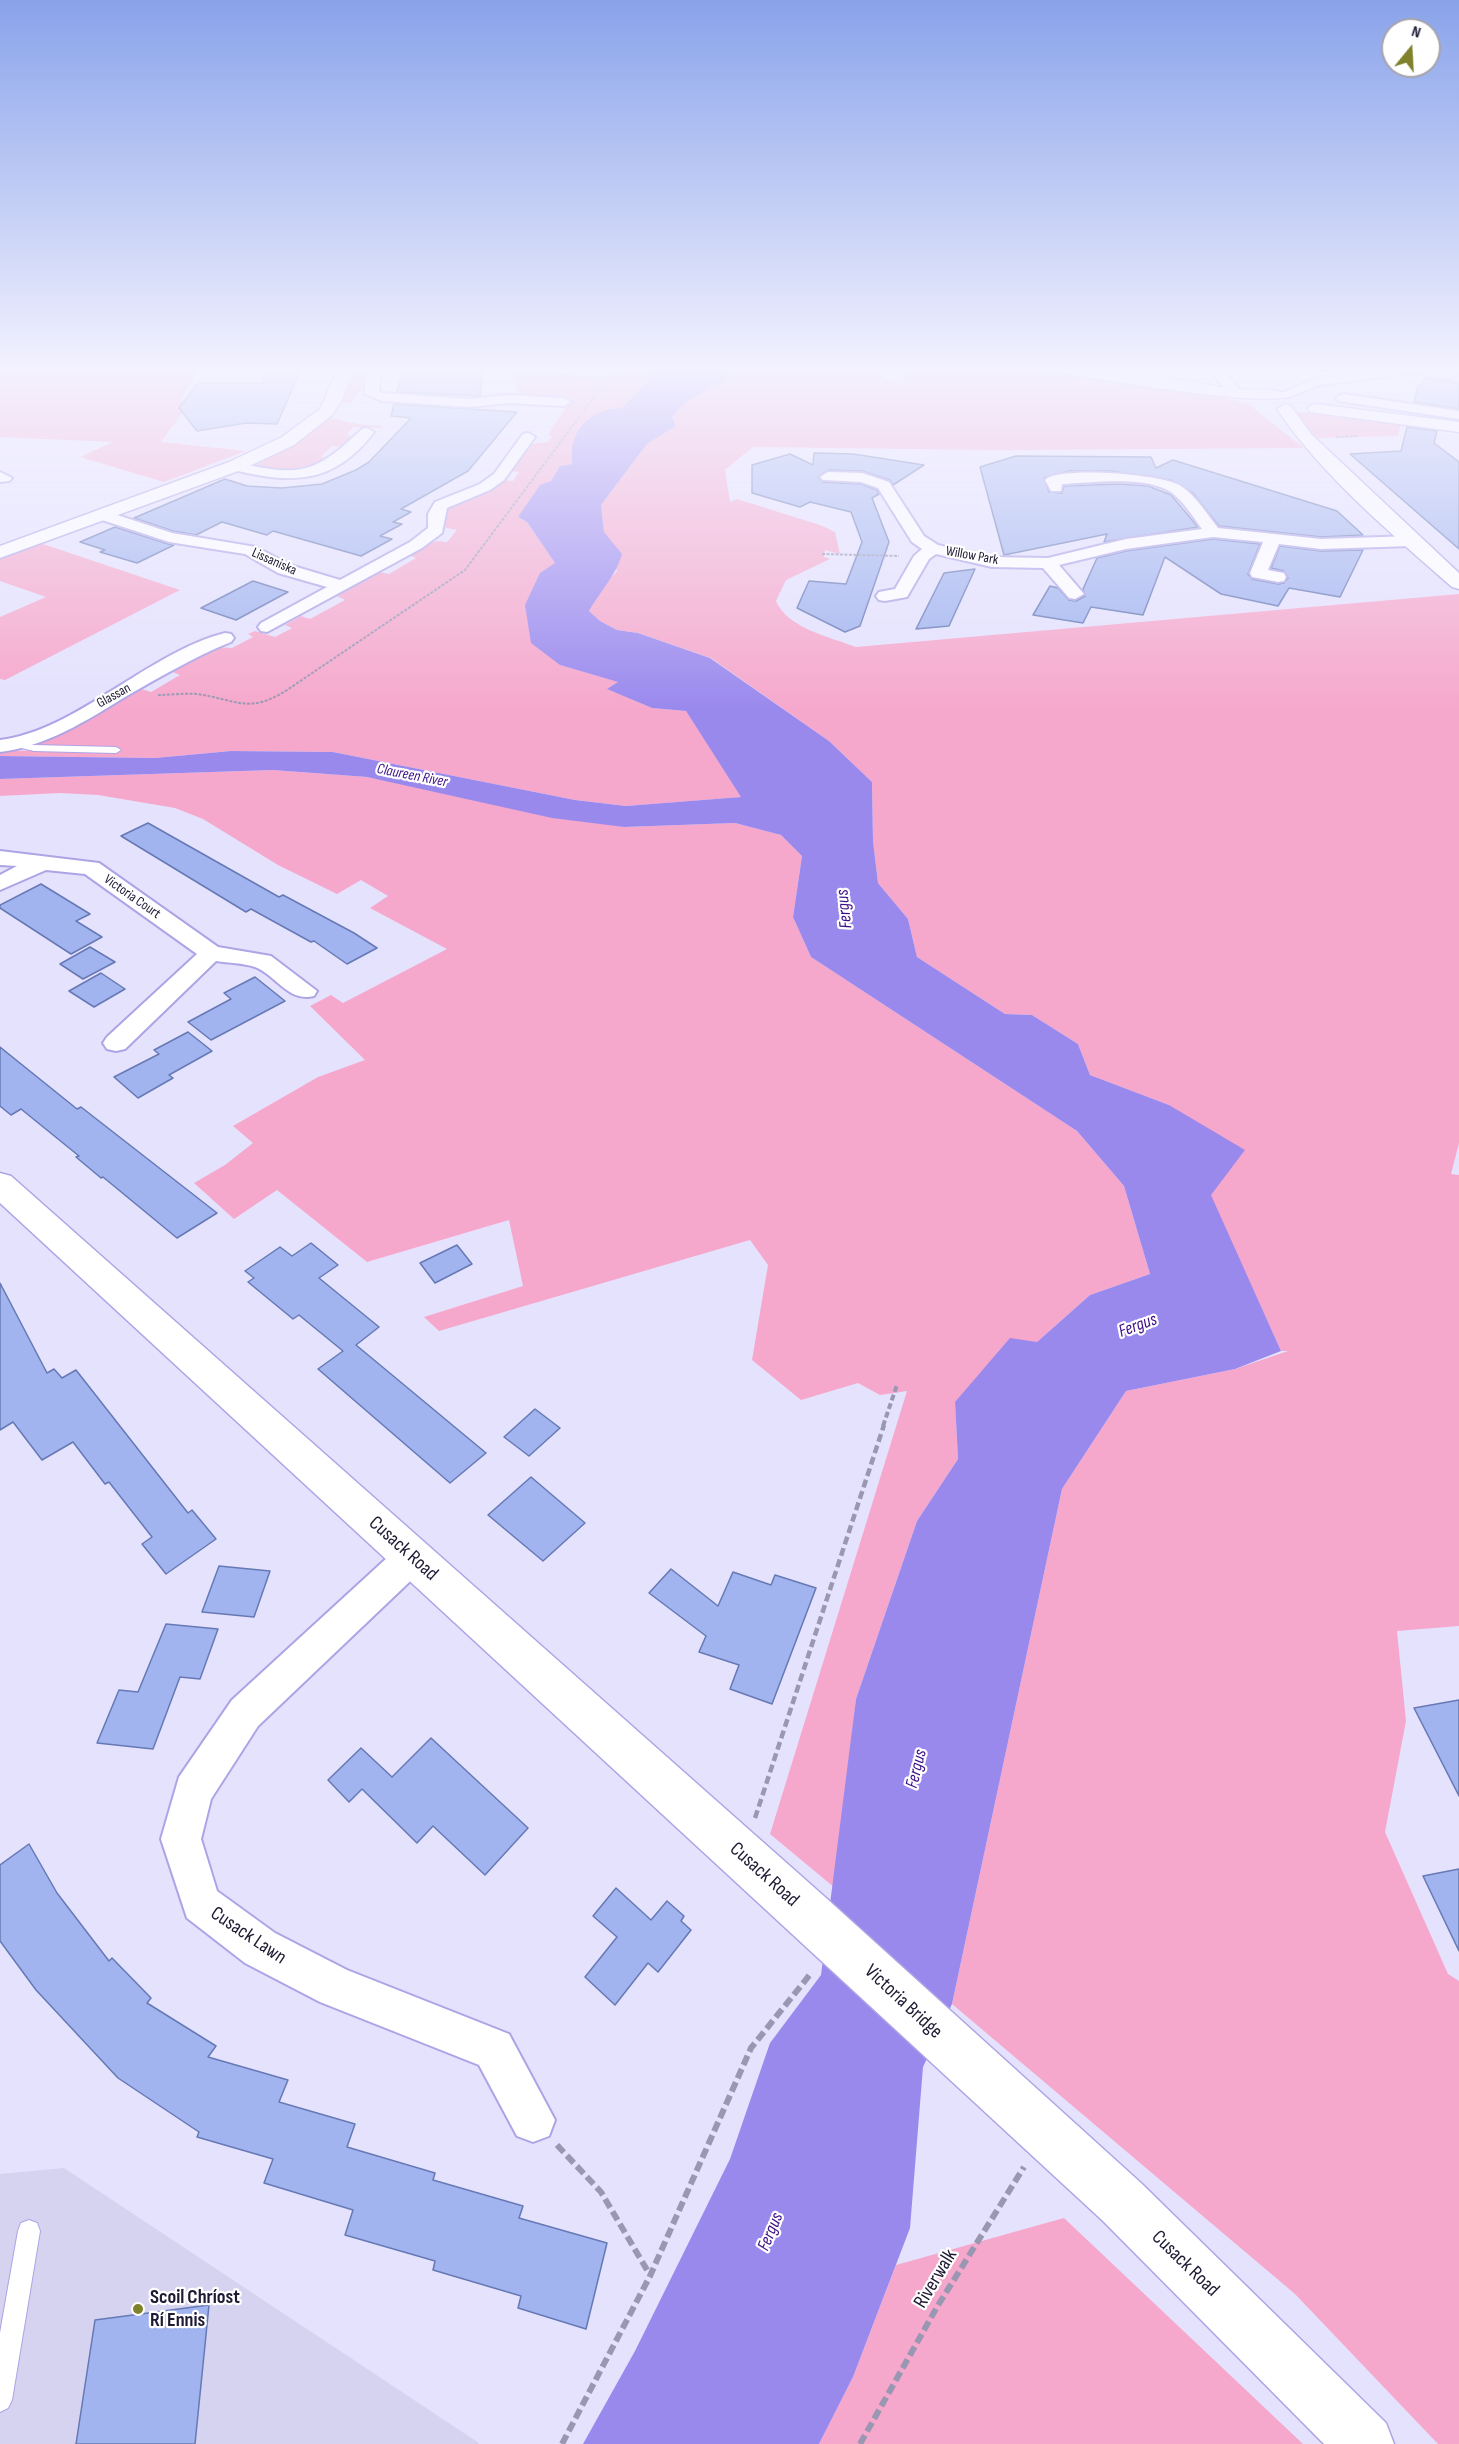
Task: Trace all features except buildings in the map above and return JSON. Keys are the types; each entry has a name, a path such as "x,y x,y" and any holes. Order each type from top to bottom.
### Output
{"street":[{"path":"0,552 194,481"},
{"path":"267,627 384,564 435,530 436,514 440,505 485,487 493,481"},
{"name":"Willow Park","path":"872,481 884,485 928,552 992,562 1048,563 1126,544 1214,532 1272,541 1321,544 1411,541"},
{"path":"1053,481 1056,488"},
{"path":"1147,481 1176,489 1214,532"},
{"path":"1349,481 1411,541 1459,583"},
{"name":"Lissaniska","path":"102,515 169,537 250,550 284,569 341,586"},
{"path":"1272,541 1258,573 1278,577"},
{"name":"Willow Park","path":"885,596 901,593 928,552"},
{"path":"1048,563 1075,594"},
{"name":"Glassan","path":"0,746 20,745 66,723 201,648 225,638"},
{"name":"Victoria Court","path":"0,858 46,861 91,868 211,953 263,961 305,991"},
{"path":"0,883 46,861"},
{"path":"116,1043 126,1020 211,953"},
{"name":"Cusack Road","path":"0,1184 823,1928"},
{"name":"Cusack Lawn","path":"412,1557 245,1713 193,1791 181,1839 201,1904 260,1948 335,1987 494,2049 533,2120"},
{"name":"Victoria Bridge","path":"823,1928 998,2091"},
{"name":"Cusack Road","path":"998,2091 1122,2202 1365,2444"}],"lane":[{"path":"20,745 34,748 117,750"},
{"path":"0,2400 29,2231"}],"path":[{"path":"822,554 851,557 928,552"},
{"path":"742,1855 897,1385"},
{"path":"562,2444 650,2276 751,2048 823,1928"},
{"path":"533,2120 601,2192 650,2276"},
{"name":"Riverwalk","path":"860,2444 937,2307 1045,2133"}],"shaded area":[{"path":"502,481 551,481 518,517 527,522 555,563 560,665 619,682 608,689 652,708 686,711 742,797 626,806 575,800 333,752 231,751 155,758 0,756 0,750 32,751 40,743 139,688 151,692 180,675 170,671 215,647 232,648 253,637 248,634 255,631 275,637 292,628 285,625 301,616 310,619 345,600 337,596 379,572 389,574 416,558 411,556 412,553 436,541 447,542 457,530 446,528 442,511 445,507"},
{"path":"619,481 727,481 730,502 737,499 820,525 835,532 840,554 825,550 824,557 830,559 786,580 776,601 789,618 799,625 856,647 1459,594 1459,1143 1451,1174 1459,1175 1459,1626 1397,1631 1406,1721 1385,1832 1448,1974 1459,1981 1459,2444 1438,2444 1295,2294 952,2004 1062,1489 1126,1391 1235,1369 1288,1351 1281,1351 1169,1105 1090,1075 1078,1044 1032,1015 1005,1014 917,957 908,919 878,883 873,841 872,782 829,741 711,658 638,633 617,630 600,621 589,611 601,589 617,571 604,532 601,505"},
{"path":"40,543 180,590 5,680 0,679 0,617 46,597 0,581 0,557"},
{"path":"273,770 367,777 624,827 735,823 781,835 802,856 793,917 811,957 1077,1131 1124,1186 1150,1274 1090,1295 1037,1342 955,1402 958,1459 917,1521 856,1699 835,1888 770,1834 907,1391 880,1395 858,1383 801,1400 752,1360 768,1265 750,1240 439,1331 424,1317 523,1286 509,1220 367,1262 277,1190 234,1219 194,1183 225,1165 253,1143 233,1126 318,1077 365,1060 310,1006 331,995 343,1003 447,949 370,908 388,896 361,880 337,894 278,865 203,819 175,808 98,795 60,793 0,796 0,779"},
{"name":"Scoil Chríost Rí Ennis","path":"64,2168 479,2443 0,2444 0,2174"},
{"path":"1064,2218 1303,2444 819,2444 853,2377 896,2265"}],"water":[{"path":"551,481 619,481 601,505 604,532 622,554 612,576 589,611 600,621 617,630 638,633 710,658 829,741 872,782 873,841 878,883 908,919 917,957 1005,1014 1032,1015 1078,1044 1090,1075 1169,1105 1245,1150 1211,1195 1281,1351 1235,1369 1126,1391 1062,1489 952,2004 923,2067 910,2228 853,2377 819,2444 583,2444 635,2351 730,2159 770,2043 821,1975 856,1699 917,1521 958,1459 955,1402 1010,1338 1037,1342 1090,1295 1150,1274 1124,1186 1077,1131 811,957 793,917 802,856 781,835 735,823 624,827 552,818 367,777 273,770 0,779 0,756 155,758 231,751 333,752 575,800 626,806 741,797 686,711 652,708 607,689 618,682 560,665 531,643 525,605 540,573 555,563 527,522 518,517 540,485"}],"place":[{"name":"Scoil Chríost Rí Ennis","path":"138,2309"}],"water label":[{"name":"Claureen River","path":"412,776"},
{"name":"Fergus","path":"845,909"},
{"name":"Fergus","path":"1138,1326"},
{"name":"Fergus","path":"917,1769"},
{"name":"Fergus","path":"771,2232"}]}
